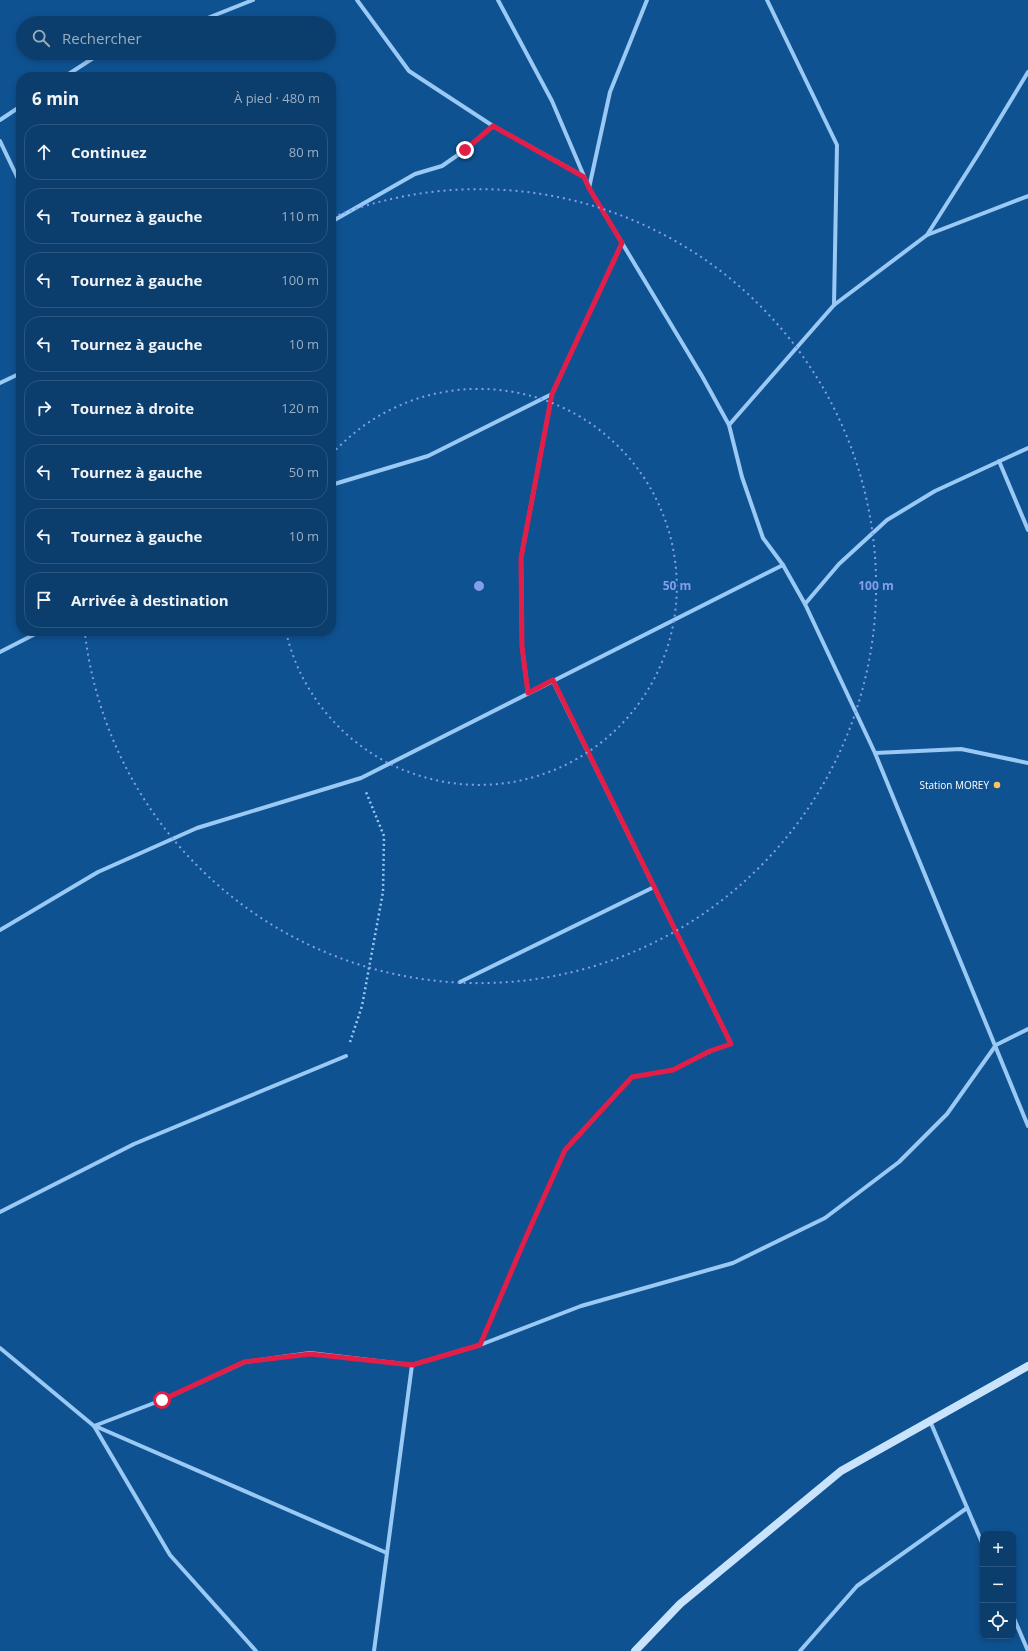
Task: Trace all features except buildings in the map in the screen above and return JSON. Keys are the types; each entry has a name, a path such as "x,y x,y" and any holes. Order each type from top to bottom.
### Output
{"main road":[{"path":"635,1651 680,1604 841,1471 1028,1366"}],"street":[{"path":"213,16 253,0"},
{"path":"357,0 409,71 493,126 584,177"},
{"path":"498,0 552,101 589,188 702,376 729,425 742,477 763,538 783,565 805,604 875,753 1028,1126"},
{"path":"589,188 610,92 647,0"},
{"path":"767,0 838,145 834,305"},
{"path":"72,72 90,60"},
{"path":"927,235 1028,72"},
{"path":"0,120 16,109"},
{"path":"336,219 415,174 442,166 465,150 493,126"},
{"path":"0,141 16,175"},
{"path":"729,425 834,305 927,235 1028,196"},
{"path":"528,693 522,647 521,558 552,394 622,243"},
{"path":"0,383 16,375"},
{"path":"336,484 428,456 552,394"},
{"path":"805,604 839,564 887,520 935,491 1028,448"},
{"path":"998,461 1028,530"},
{"path":"0,930 98,872 197,828 361,778 783,565"},
{"path":"0,652 31,636"},
{"path":"553,680 731,1044"},
{"path":"875,753 961,749 1028,764"},
{"path":"460,982 654,887"},
{"path":"94,1426 162,1400 244,1362 310,1354 412,1365 480,1345 581,1306 733,1263 825,1218 899,1162 947,1114 996,1045 1028,1029"},
{"path":"0,1212 134,1144 346,1056"},
{"path":"0,1348 94,1426 387,1553"},
{"path":"374,1651 412,1365"},
{"path":"930,1421 980,1538"},
{"path":"94,1426 170,1555 256,1651"},
{"path":"800,1651 857,1586 967,1508"},
{"path":"1016,1623 1028,1651"}],"path":[{"path":"346,1056 362,1006 383,892 384,836 361,778"},
{"path":"480,1345 565,1150 632,1077 673,1070 710,1051 731,1044"}],"place":[{"name":"Station MOREY","path":"997,785"}],"route":[{"path":"162,1400 244,1362 310,1354 412,1365 480,1345 565,1150 632,1077 673,1070 710,1051 731,1044 553,680 528,693 522,647 521,558 552,394 622,243 584,177 493,126 465,150"}]}
